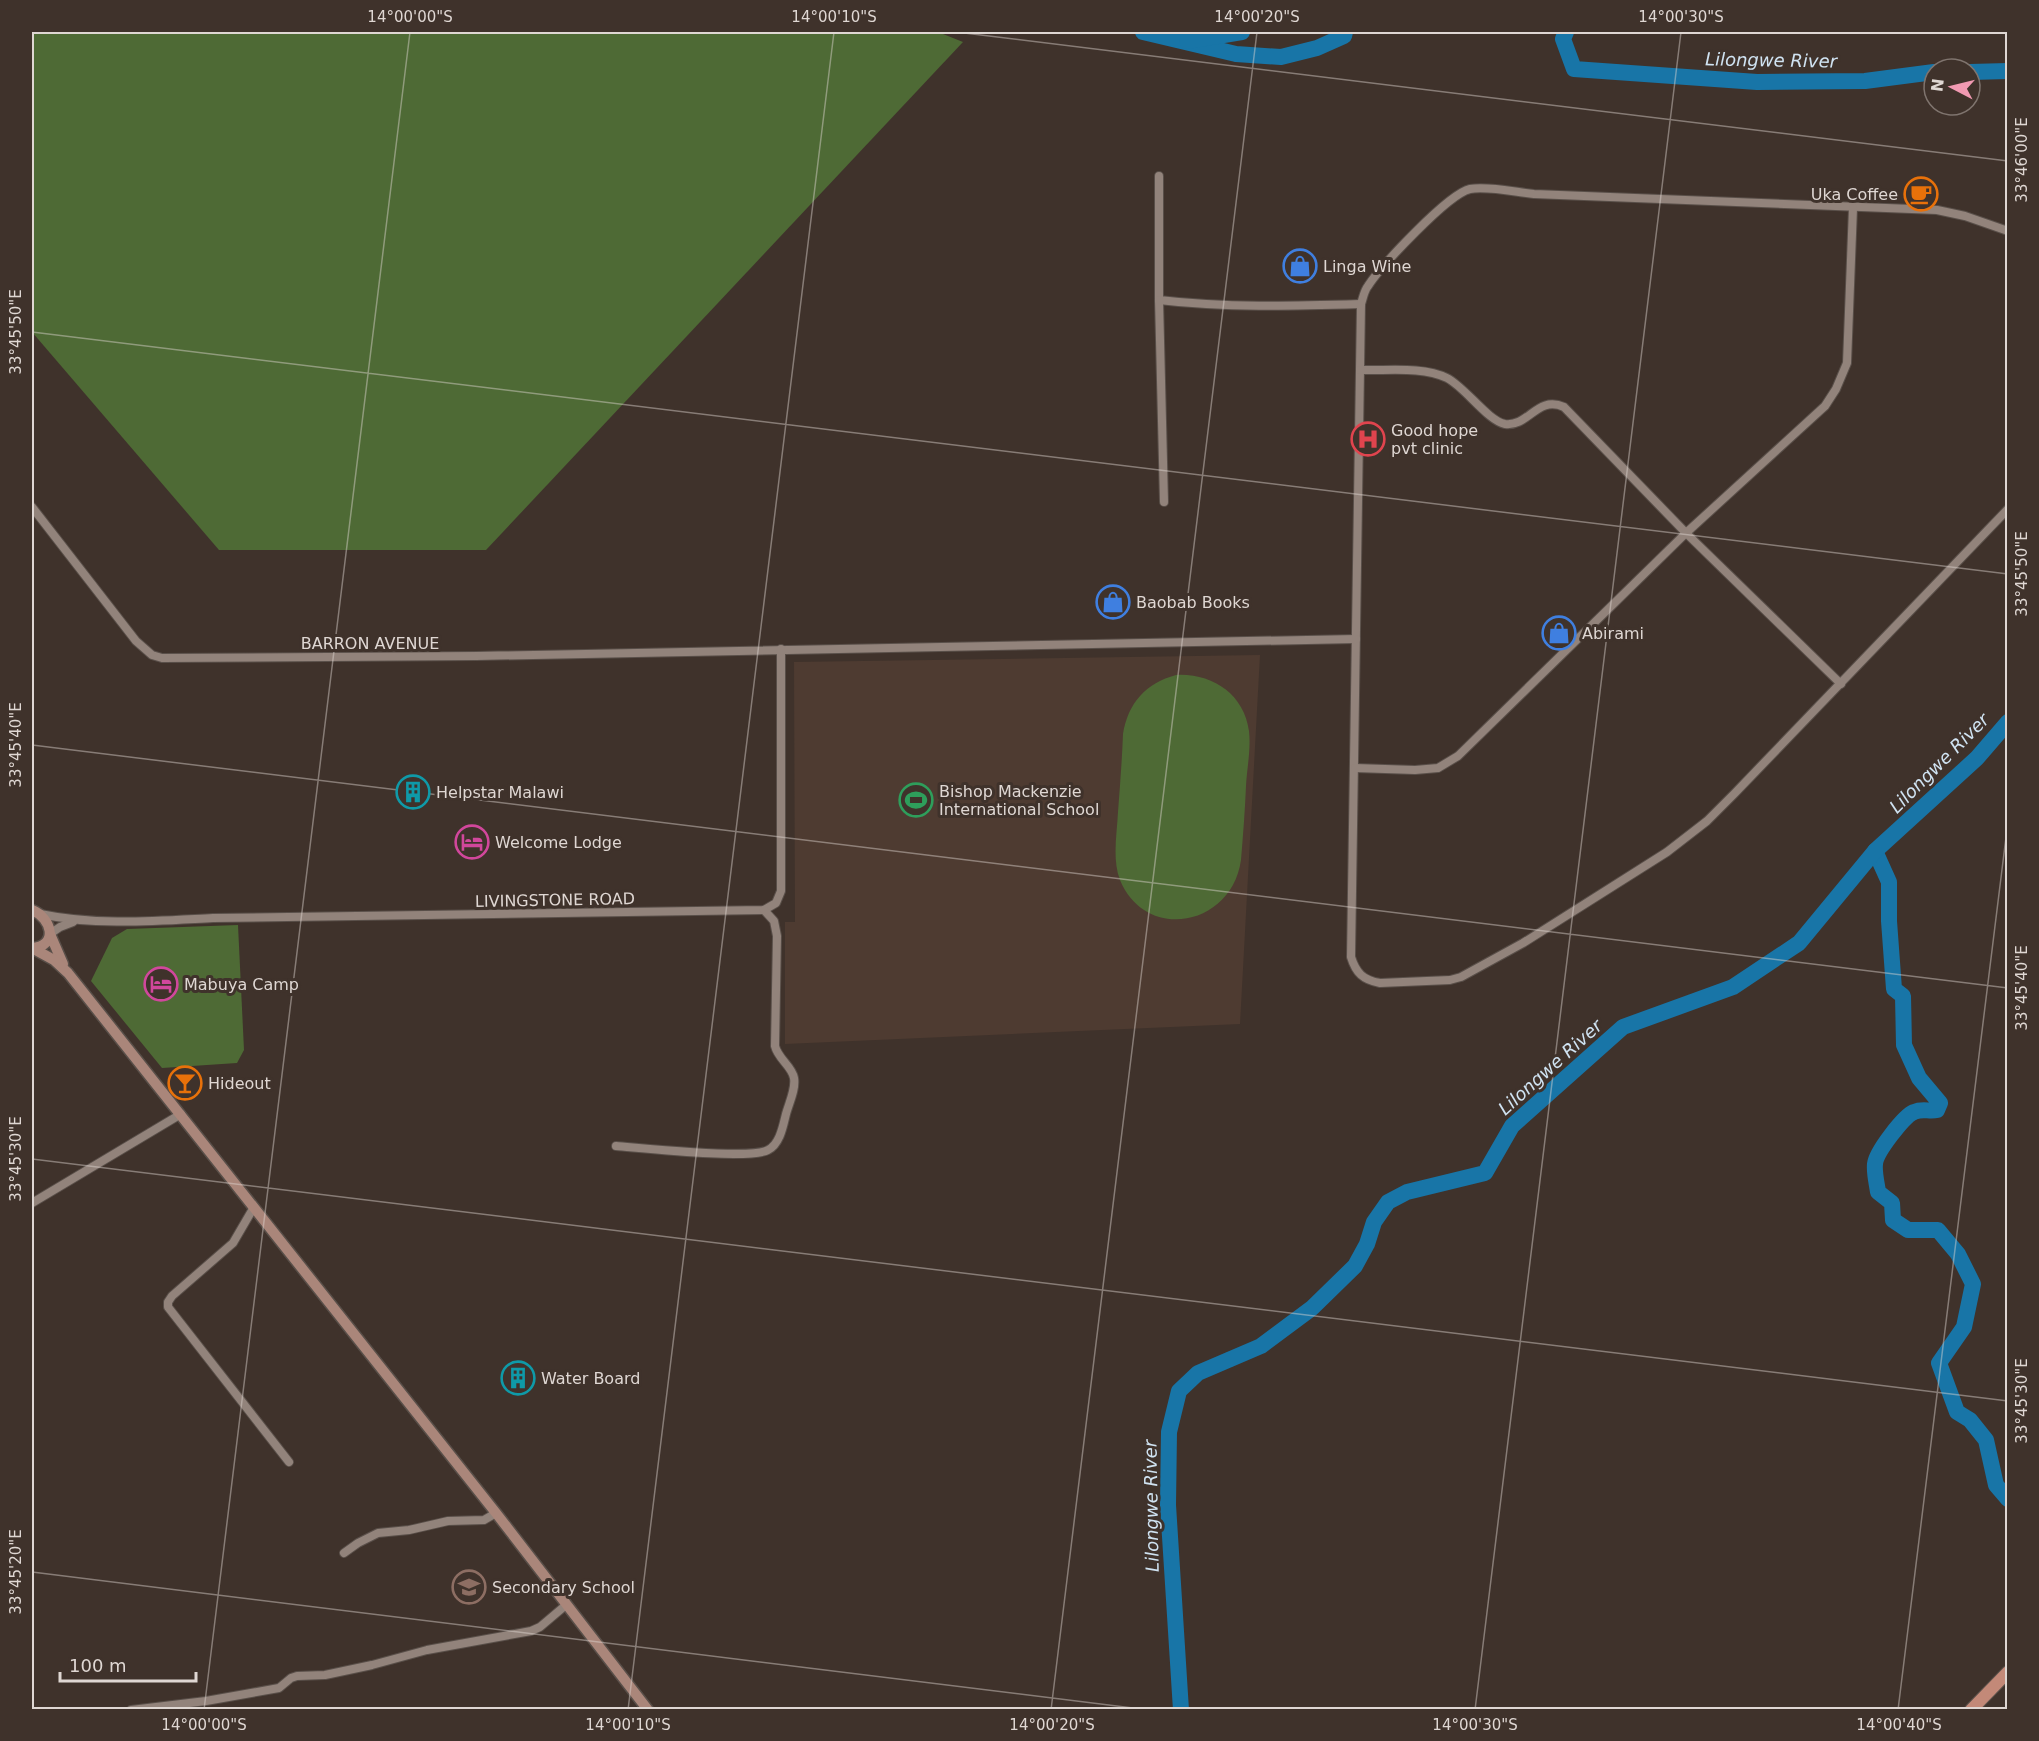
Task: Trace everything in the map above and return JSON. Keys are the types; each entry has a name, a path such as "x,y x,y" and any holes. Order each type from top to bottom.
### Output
{"main road":[{"path":"34,911 48,923 50,934 68,973"},
{"path":"32,948 45,944 50,934"},
{"path":"32,948 54,960 68,973 496,1513 648,1710"},
{"path":"1971,1710 2007,1672"}],"street":[{"path":"1159,176 1159,300 1164,502"},
{"path":"2007,231 1965,216 1937,210 1534,194 1471,189 1451,198 1410,238 1367,287 1361,304 1351,957 1355,969 1361,977 1370,982 1380,983 1450,980 1471,973 1667,852 1707,821 2007,509"},
{"path":"1355,768 1415,770 1438,768 1458,756 1686,532 1825,406 1836,389 1847,363 1853,208"},
{"path":"1159,300 1245,307 1361,304"},
{"path":"1360,370 1423,372 1447,378 1457,384 1494,418 1507,424 1519,422 1544,406 1551,404 1564,407 1686,532 1841,684"},
{"name":"BARRON AVENUE","path":"32,507 136,641 152,655 162,658 476,656 781,649 1252,643 1356,639"},
{"path":"616,1146 717,1153 761,1153 777,1141 794,1079 793,1074 778,1056 775,1046 777,936 774,921 764,910 776,903 781,891 781,649"},
{"name":"LIVINGSTONE ROAD","path":"34,911 77,921 764,910"},
{"name":"LIVINGSTONE ROAD","path":"50,934 60,927 77,921"},
{"path":"32,1203 181,1114"},
{"path":"254,1207 233,1243 172,1296 168,1307 288,1462"},
{"path":"344,1553 378,1533 409,1530 448,1521 484,1520 496,1513"},
{"path":"131,1710 206,1701 279,1688 297,1676 325,1675 427,1650 531,1631 566,1605"}],"shaded area":[{"name":"Bishop Mackenzie International School","path":"1260,655 1240,1024 785,1044 785,922 795,922 794,662"}],"green space":[{"path":"32,32 938,32 963,42 486,550 219,550 32,332"},
{"path":"1176,675 1189,675 1214,682 1233,696 1241,706 1246,718 1250,745 1241,860 1234,882 1222,900 1206,912 1187,918 1167,919 1149,913 1132,900 1120,880 1116,864 1116,846 1125,723 1134,704 1147,689"},
{"path":"238,925 244,1050 237,1063 162,1068 91,981 112,938 127,929"}],"waterway":[{"name":"Lilongwe River","path":"1143,32 1236,54 1281,57 1317,48 1344,36 1345,32"},
{"path":"1187,41 1242,32"},
{"name":"Lilongwe River","path":"1566,32 1563,39 1574,69 1757,82 1865,81 1922,74"},
{"name":"Lilongwe River","path":"1982,72 2008,71"},
{"name":"Lilongwe River","path":"1181,1710 1168,1505 1169,1432 1179,1391 1198,1373 1261,1346 1312,1308 1355,1266 1367,1244 1374,1222 1388,1202 1407,1192 1485,1173 1512,1126 1623,1027 1733,987 1799,943 1875,851 1977,758 2008,722"},
{"path":"1875,851 1889,882 1889,921 1894,989 1903,996 1904,1045 1919,1078 1940,1103 1937,1110 1920,1110 1909,1115 1885,1143 1875,1164 1878,1192 1892,1203 1893,1220 1908,1230 1938,1230 1958,1254 1973,1284 1964,1327 1939,1363 1957,1412 1970,1420 1986,1440 1996,1485 2008,1499"}],"place":[{"name":"Uka Coffee","path":"1921,194"},
{"name":"Linga Wine","path":"1300,266"},
{"name":"Good hope pvt clinic","path":"1368,439"},
{"name":"Baobab Books","path":"1113,602"},
{"name":"Abirami","path":"1559,633"},
{"name":"Helpstar Malawi","path":"413,792"},
{"name":"Bishop Mackenzie International School","path":"916,800"},
{"name":"Welcome Lodge","path":"472,842"},
{"name":"Mabuya Camp","path":"161,984"},
{"name":"Hideout","path":"185,1083"},
{"name":"Water Board","path":"518,1378"},
{"name":"Secondary School","path":"469,1587"}]}
